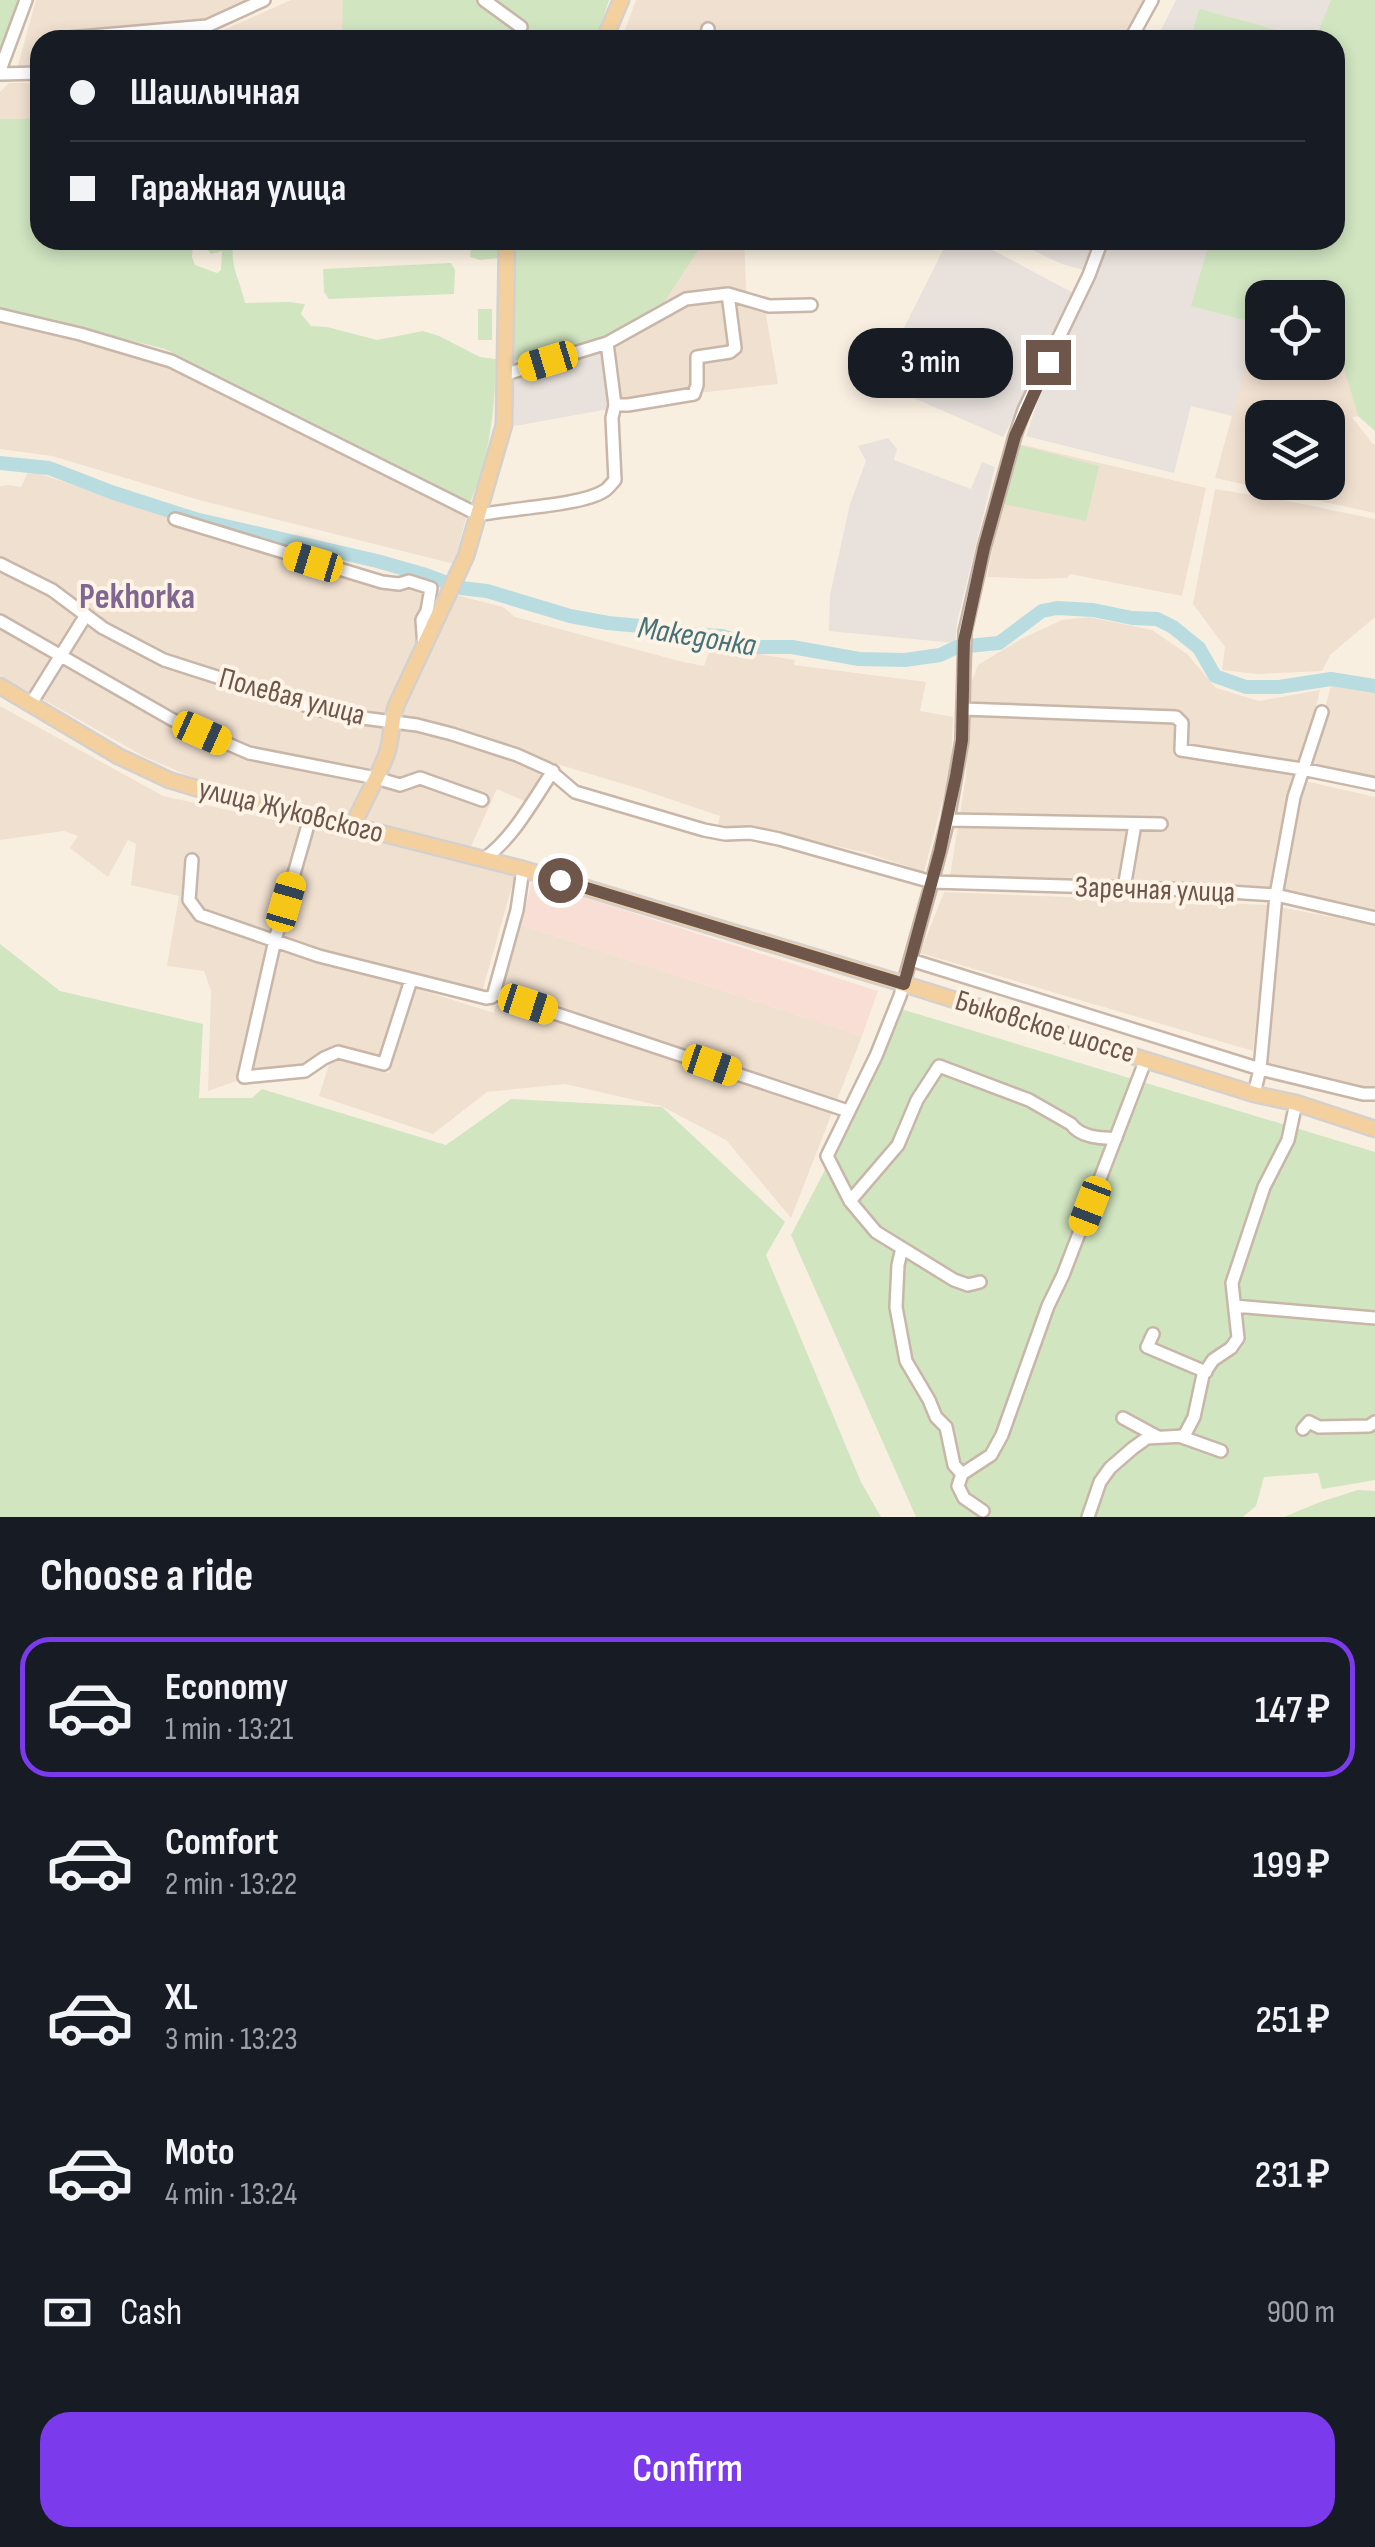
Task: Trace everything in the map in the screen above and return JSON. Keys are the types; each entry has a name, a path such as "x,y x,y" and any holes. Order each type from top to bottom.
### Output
{"main road":[{"path":"610,30 622,0"},
{"path":"352,826 390,743 391,721 453,585 479,515 504,425 507,250"},
{"name":"улица Жуковского","path":"0,686 118,756 169,780 246,804 484,859"},
{"name":"Быковское шоссе","path":"484,859 1375,1129"}],"street":[{"path":"26,0 0,72 30,73"},
{"path":"161,30 207,26 264,0"},
{"path":"484,0 521,27"},
{"path":"1136,30 1152,0"},
{"path":"980,1282 968,1286 876,1232 850,1201 827,1156 876,1056 904,984 932,882 962,740 964,646 984,548 1015,436 1099,250"},
{"path":"506,374 606,343 686,299 728,294 768,306 811,304"},
{"path":"615,405 694,394 697,357 734,348 728,294"},
{"path":"0,315 171,361 479,515 586,499 606,490 615,480 615,405 606,343"},
{"path":"175,519 382,582 409,581 431,588 422,620 424,647"},
{"name":"Полевая улица","path":"0,564 52,590 103,628 145,652 200,673 320,710 452,734 552,771 575,792 704,830 779,839 932,882"},
{"path":"30,705 86,615"},
{"path":"0,621 173,720 230,746 400,785 420,778 482,800"},
{"path":"963,709 1176,717 1182,723 1180,750 1375,784"},
{"path":"1254,1094 1260,1069 1276,895 1294,798 1322,712"},
{"path":"484,859 512,832 552,771"},
{"path":"310,818 274,940 244,1077 305,1071 338,1052 384,1064 411,980"},
{"path":"948,820 1161,824"},
{"path":"1124,888 1134,824"},
{"path":"192,860 189,900 200,916 319,956 490,995 848,1111"},
{"path":"490,995 517,910 523,869"},
{"name":"Заречная улица","path":"932,882 1276,895 1375,918"},
{"path":"911,960 1260,1069 1375,1094"},
{"path":"983,1511 964,1498 958,1486 962,1474 991,1456 1002,1435 1048,1306 1146,1059"},
{"path":"850,1201 898,1145 917,1100 939,1066 1029,1100 1075,1130 1100,1139 1116,1138"},
{"path":"1088,1517 1100,1482 1110,1468 1147,1438 1184,1436 1194,1417 1206,1372 1213,1360 1238,1338 1232,1282 1264,1187 1288,1140 1296,1103"},
{"path":"902,1248 896,1307 906,1362 936,1417 946,1427 954,1465 962,1474"},
{"path":"1235,1306 1375,1318"},
{"path":"1152,1334 1147,1347 1206,1372"},
{"path":"1124,1418 1158,1437"},
{"path":"1303,1429 1309,1422 1320,1426 1369,1426 1375,1422"},
{"path":"1179,1436 1222,1451"}],"shaded area":[{"path":"36,0 259,0 202,25 156,30 30,30 30,76 15,76"},
{"path":"291,0 469,0 556,30 224,30"},
{"path":"636,0 1143,0 1126,30 625,30"},
{"path":"1176,0 1331,0 1320,30 1277,30 1200,10 1194,30 1161,30"},
{"path":"9,83 30,83 30,118 0,119 0,92"},
{"path":"614,250 744,250 747,308 765,309 778,384 620,402 614,330"},
{"path":"943,250 993,250 1075,294 1003,437 877,382"},
{"path":"1032,250 1093,250 1083,270"},
{"path":"1102,250 1215,250 1245,307 1245,369 1233,416 1191,406 1174,473 1026,436 1048,371"},
{"path":"0,322 166,364 467,514 454,564 199,500 52,456 0,449"},
{"path":"600,347 609,409 509,427 513,373"},
{"path":"1245,368 1245,380 1345,380 1345,369 1358,416 1352,417 1375,445 1375,513 1316,500 1345,500 1345,400 1245,400 1245,485 1215,478"},
{"path":"888,438 897,449 894,460 971,489 982,462 995,467 955,643 829,631 830,595 850,504 866,461 858,446"},
{"path":"1019,444 1206,488 1182,596 1070,574 1067,578 987,577 1002,501"},
{"path":"29,470 189,524 372,579 438,591 422,641 387,715 303,700 158,651 99,621 72,598 0,559 0,486 21,487"},
{"path":"1215,489 1245,494 1245,500 1283,500 1375,519 1375,617 1330,655 1322,671 1257,674 1222,670 1225,647 1193,604"},
{"path":"0,568 70,606 112,639 167,667 345,722 446,736 546,772 529,803 497,789 469,851 196,779 145,757 0,675"},
{"path":"456,595 503,607 515,617 704,666 711,646 795,660 794,665 926,682 920,711 953,717 951,768 924,872 867,853 756,828 717,828 720,816 401,717"},
{"path":"1089,617 1152,630 1187,654 1216,688 1259,701 1320,690 1274,890 950,876 966,776 968,691 978,665 1062,620"},
{"path":"1331,686 1375,693 1375,792 1305,776"},
{"path":"0,706 163,796 516,872 482,992 411,977 384,1064 334,1053 310,1071 251,1076 208,1091 211,991 204,971 167,966 179,896 131,885 136,844 128,840 108,877 70,848 78,836 64,831 0,840"},
{"path":"1305,781 1375,797 1375,913 1282,891"},
{"path":"532,881 878,991 862,1036 521,925"},
{"path":"944,892 1268,905 1253,1051 920,953"},
{"path":"1279,907 1375,925 1375,1091 1263,1065"},
{"path":"521,925 862,1036 791,1218 726,1140 661,1106 565,1084 487,1092 433,1134 319,1096 331,1058 389,1073 415,988 494,1013"}],"green space":[{"path":"0,0 20,3 0,61"},
{"path":"343,0 609,0 599,30 342,30"},
{"path":"1331,0 1375,0 1375,431 1358,416 1345,372 1345,280 1245,280 1245,320 1191,306 1207,250 1345,250 1345,30 1319,30"},
{"path":"1199,9 1278,30 1194,30"},
{"path":"30,118 30,250 192,250 195,265 217,273 221,270 222,251 211,254 208,250 233,250 245,303 305,304 301,314 311,326 377,340 423,331 480,357 496,359 490,432 470,503 165,349 0,308 0,119"},
{"path":"471,250 499,250 499,258 470,257"},
{"path":"512,250 698,250 660,308 607,337 515,361"},
{"path":"451,263 455,270 454,294 329,299 324,292 323,269"},
{"path":"478,309 492,309 492,340 478,340"},
{"path":"1019,445 1099,466 1086,521 1004,504"},
{"path":"0,944 60,991 203,1024 199,1098 252,1098 262,1089 446,1145 511,1099 662,1107 785,1222 766,1255 861,1482 881,1517 0,1517"},
{"path":"901,1009 1375,1152 1375,1480 1322,1489 1318,1473 1264,1477 1256,1506 1243,1517 916,1517 791,1235 882,1061"},
{"path":"1358,1490 1375,1491 1375,1517 1284,1517 1320,1502"}],"waterway":[{"name":"Македонка","path":"0,463 49,468 195,519 377,561 570,616 682,634 722,636 755,647 792,647 859,659 905,660 940,655 957,647 999,643 1042,611 1093,610 1157,619 1173,627 1199,648 1215,676 1246,687 1279,687 1331,679 1375,686"}],"district":[{"name":"Pekhorka","path":"137,597"}],"route":[{"path":"560,880 904,984 948,820 962,740 964,641 984,548 1015,436 1048,362"}]}
